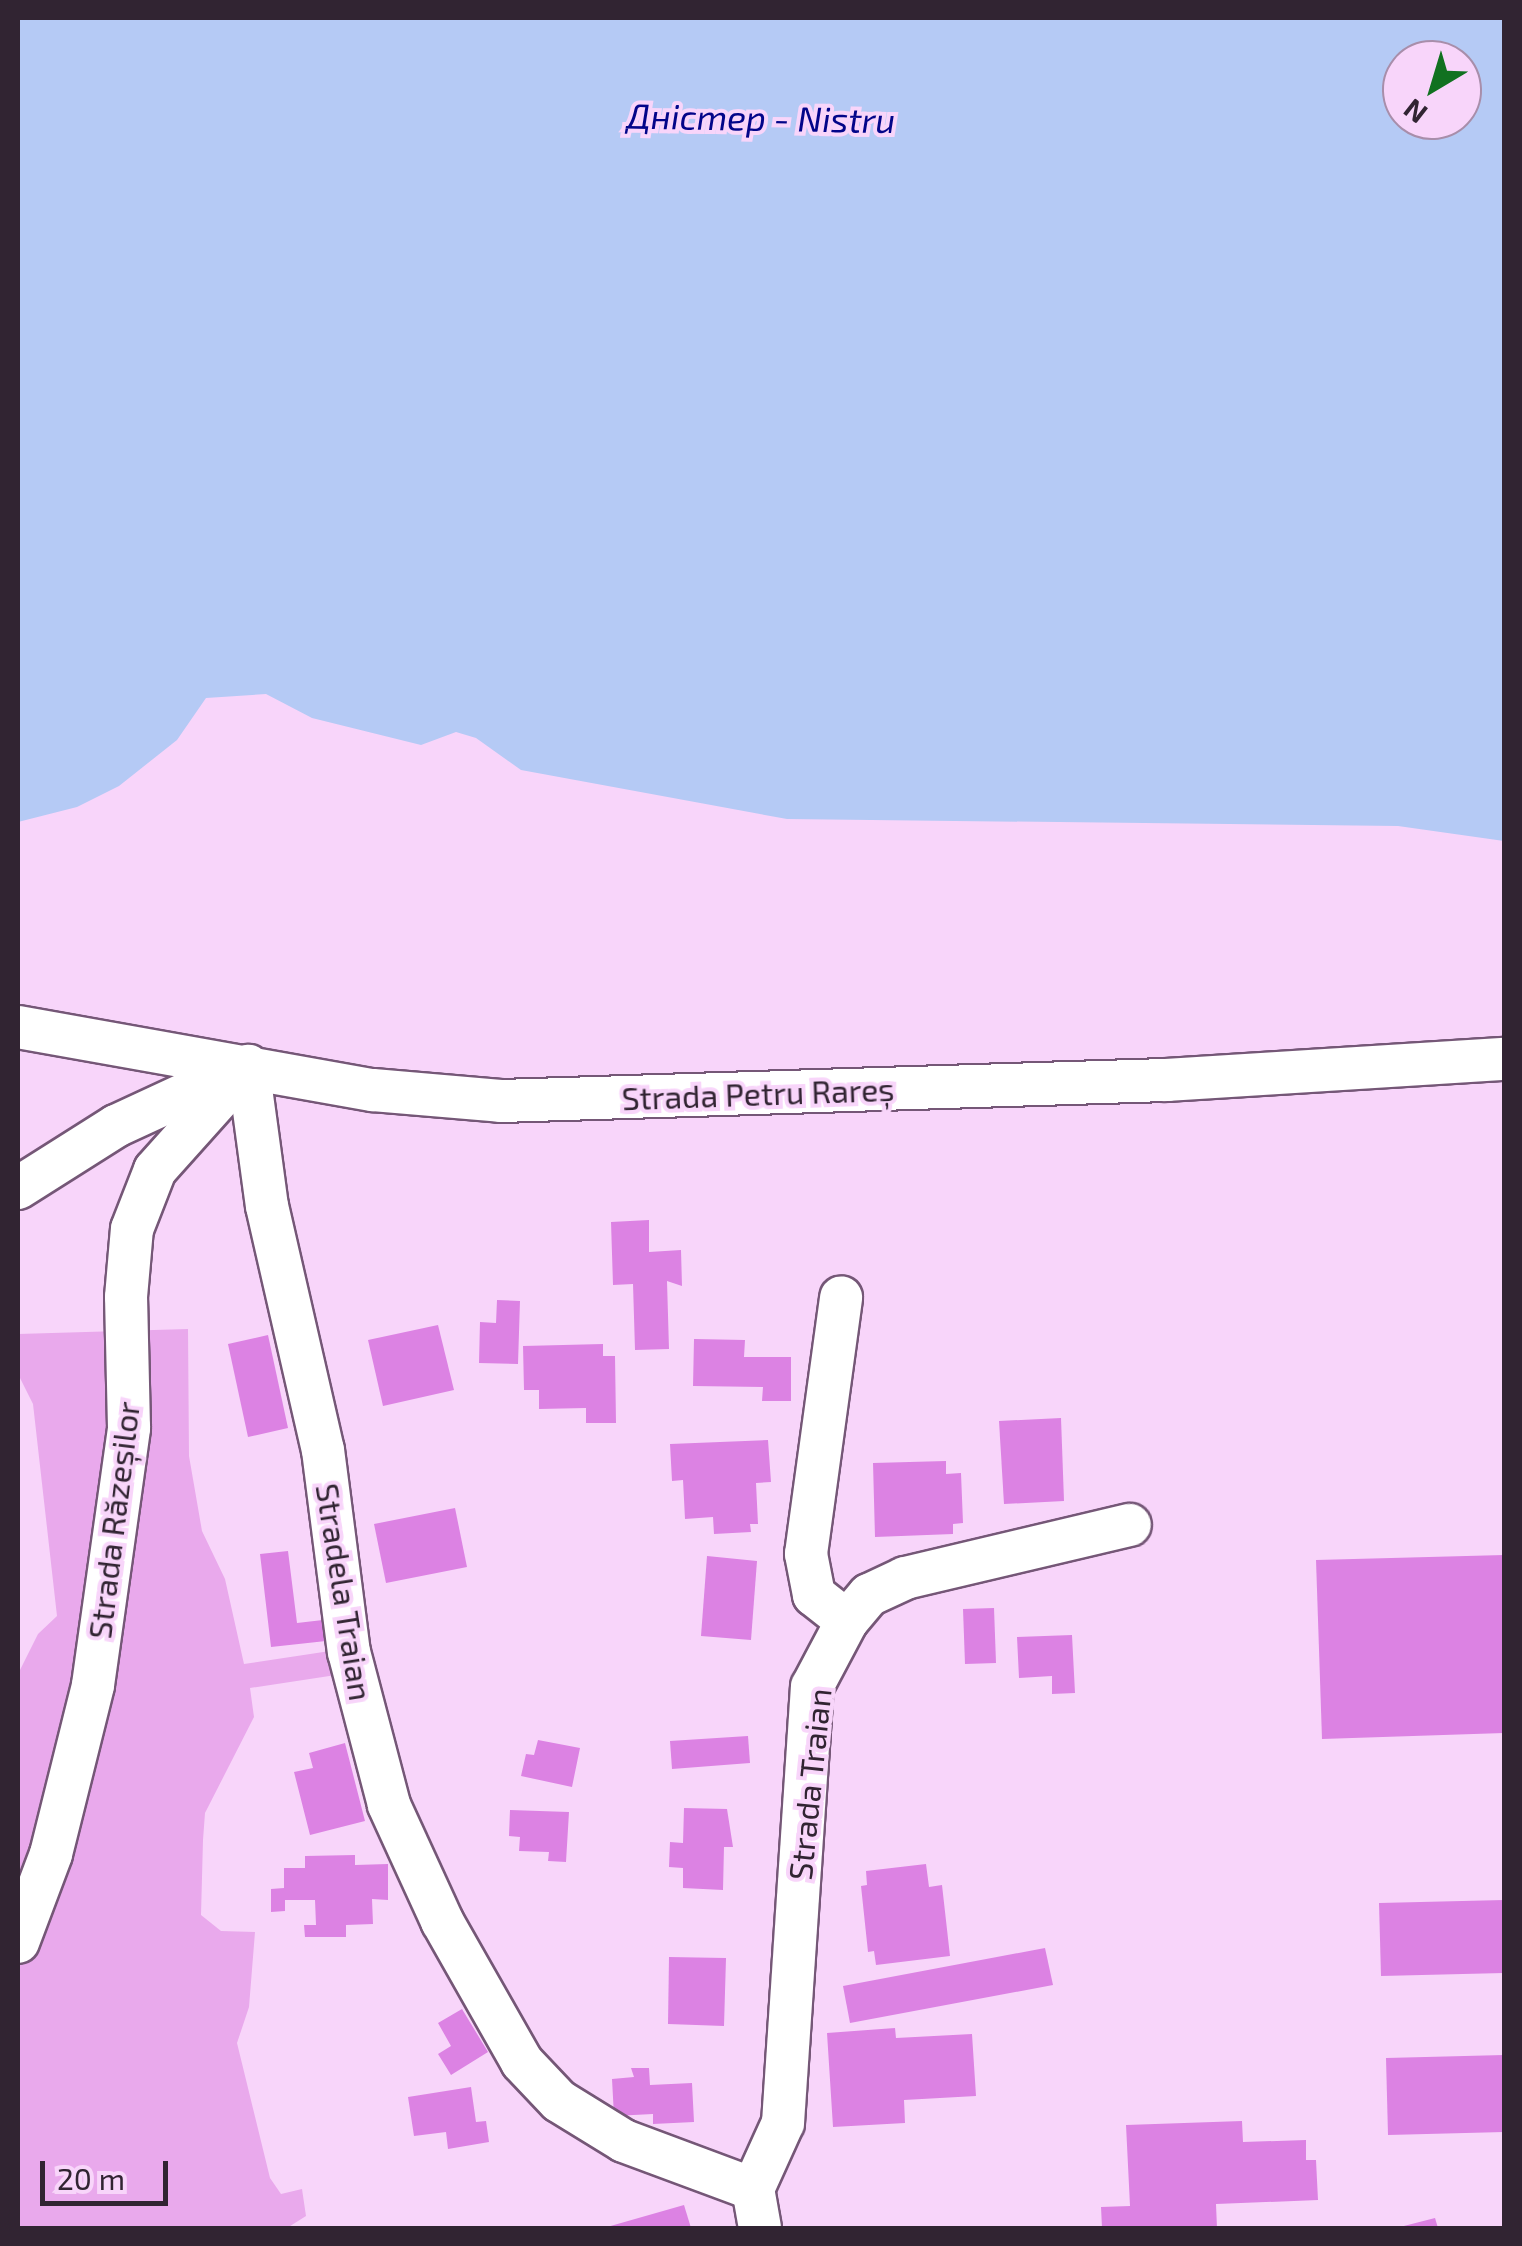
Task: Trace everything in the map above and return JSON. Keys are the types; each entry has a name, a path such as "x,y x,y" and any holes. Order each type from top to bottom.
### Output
{"street":[{"name":"Strada Petru Rareș","path":"18,1027 373,1090 500,1100 1166,1080 1504,1060"},
{"path":"18,1188 116,1126 248,1066"},
{"name":"Strada Răzeșilor","path":"18,1942 51,1854 94,1684 129,1428 126,1297 132,1229 155,1170 248,1066"},
{"name":"Stradela Traian","path":"248,1066 267,1206 323,1450 349,1652 389,1805 481,1995 534,2075 559,2101 624,2141 705,2177 757,2209"},
{"path":"841,1296 806,1554 814,1594 847,1621 870,1596 905,1578 1130,1525"},
{"name":"Strada Traian","path":"757,2209 782,2123 812,1688 847,1621"}],"shaded area":[{"path":"188,1329 189,1456 202,1531 225,1579 244,1664 330,1651 336,1675 250,1688 254,1717 205,1813 203,1840 201,1915 221,1931 255,1932 249,2007 237,2043 270,2178 281,2194 302,2189 306,2216 287,2228 18,2228 18,1674 38,1634 57,1616 33,1404 18,1374 18,1334"}],"water":[{"name":"Дністер - Nistru","path":"18,18 1504,18 1504,841 1398,826 787,819 521,770 476,738 456,732 421,745 312,718 266,694 206,698 177,740 119,786 77,807 18,822"}],"building":[{"path":"649,1220 649,1252 681,1250 682,1286 667,1281 669,1349 635,1350 633,1284 613,1285 611,1222"},
{"path":"497,1300 520,1301 518,1364 479,1363 480,1322 496,1323"},
{"path":"438,1325 454,1390 383,1406 368,1340"},
{"path":"268,1335 288,1428 248,1437 228,1344"},
{"path":"694,1339 745,1340 744,1357 791,1357 791,1401 762,1401 763,1387 693,1386"},
{"path":"603,1344 603,1356 615,1356 616,1423 586,1423 586,1408 539,1409 539,1390 524,1390 523,1346"},
{"path":"1061,1418 1064,1501 1004,1504 999,1421"},
{"path":"768,1440 771,1482 756,1483 758,1524 750,1524 751,1532 714,1534 713,1517 685,1519 683,1480 672,1481 670,1444"},
{"path":"946,1461 946,1474 961,1473 963,1523 953,1524 953,1534 875,1537 873,1463"},
{"path":"455,1508 467,1567 386,1583 374,1524"},
{"path":"288,1551 297,1623 323,1620 326,1641 271,1647 260,1554"},
{"path":"1504,1555 1504,1733 1322,1739 1316,1560"},
{"path":"707,1556 757,1561 751,1640 701,1636"},
{"path":"994,1608 996,1663 965,1664 963,1609"},
{"path":"1072,1635 1075,1693 1052,1694 1052,1676 1019,1678 1017,1637"},
{"path":"748,1736 750,1763 672,1769 670,1741"},
{"path":"538,1740 580,1748 572,1787 521,1776 526,1754 534,1755"},
{"path":"345,1743 365,1821 310,1835 294,1772 313,1768 309,1753"},
{"path":"684,1808 727,1809 733,1847 724,1847 723,1890 683,1888 683,1868 669,1867 670,1842 683,1843"},
{"path":"510,1810 569,1812 566,1862 548,1861 549,1852 519,1851 520,1837 509,1836"},
{"path":"355,1855 355,1865 388,1864 388,1900 372,1899 373,1924 346,1925 346,1937 305,1937 304,1925 316,1925 315,1900 285,1900 285,1911 271,1912 271,1889 284,1888 284,1868 305,1868 305,1856"},
{"path":"926,1864 929,1887 942,1885 950,1956 876,1965 874,1951 868,1952 861,1886 867,1885 866,1871"},
{"path":"1504,1900 1504,1973 1381,1976 1379,1903"},
{"path":"1045,1948 1053,1985 850,2023 843,1986"},
{"path":"669,1957 726,1958 724,2026 668,2024"},
{"path":"462,2009 488,2052 451,2075 438,2054 451,2046 438,2023"},
{"path":"895,2028 896,2038 972,2034 976,2096 904,2100 905,2123 833,2127 827,2033"},
{"path":"1504,2055 1504,2132 1388,2135 1386,2058"},
{"path":"631,2068 649,2068 650,2085 692,2083 694,2122 653,2124 653,2114 614,2116 612,2079 634,2077"},
{"path":"471,2087 476,2122 486,2121 489,2142 448,2149 446,2132 414,2136 408,2097"},
{"path":"1242,2121 1243,2142 1306,2140 1306,2160 1316,2160 1318,2200 1216,2204 1217,2228 1102,2228 1101,2207 1130,2206 1126,2125"},
{"path":"684,2205 691,2228 607,2228 607,2227"},
{"path":"1435,2218 1438,2228 1400,2228 1400,2227"}]}
